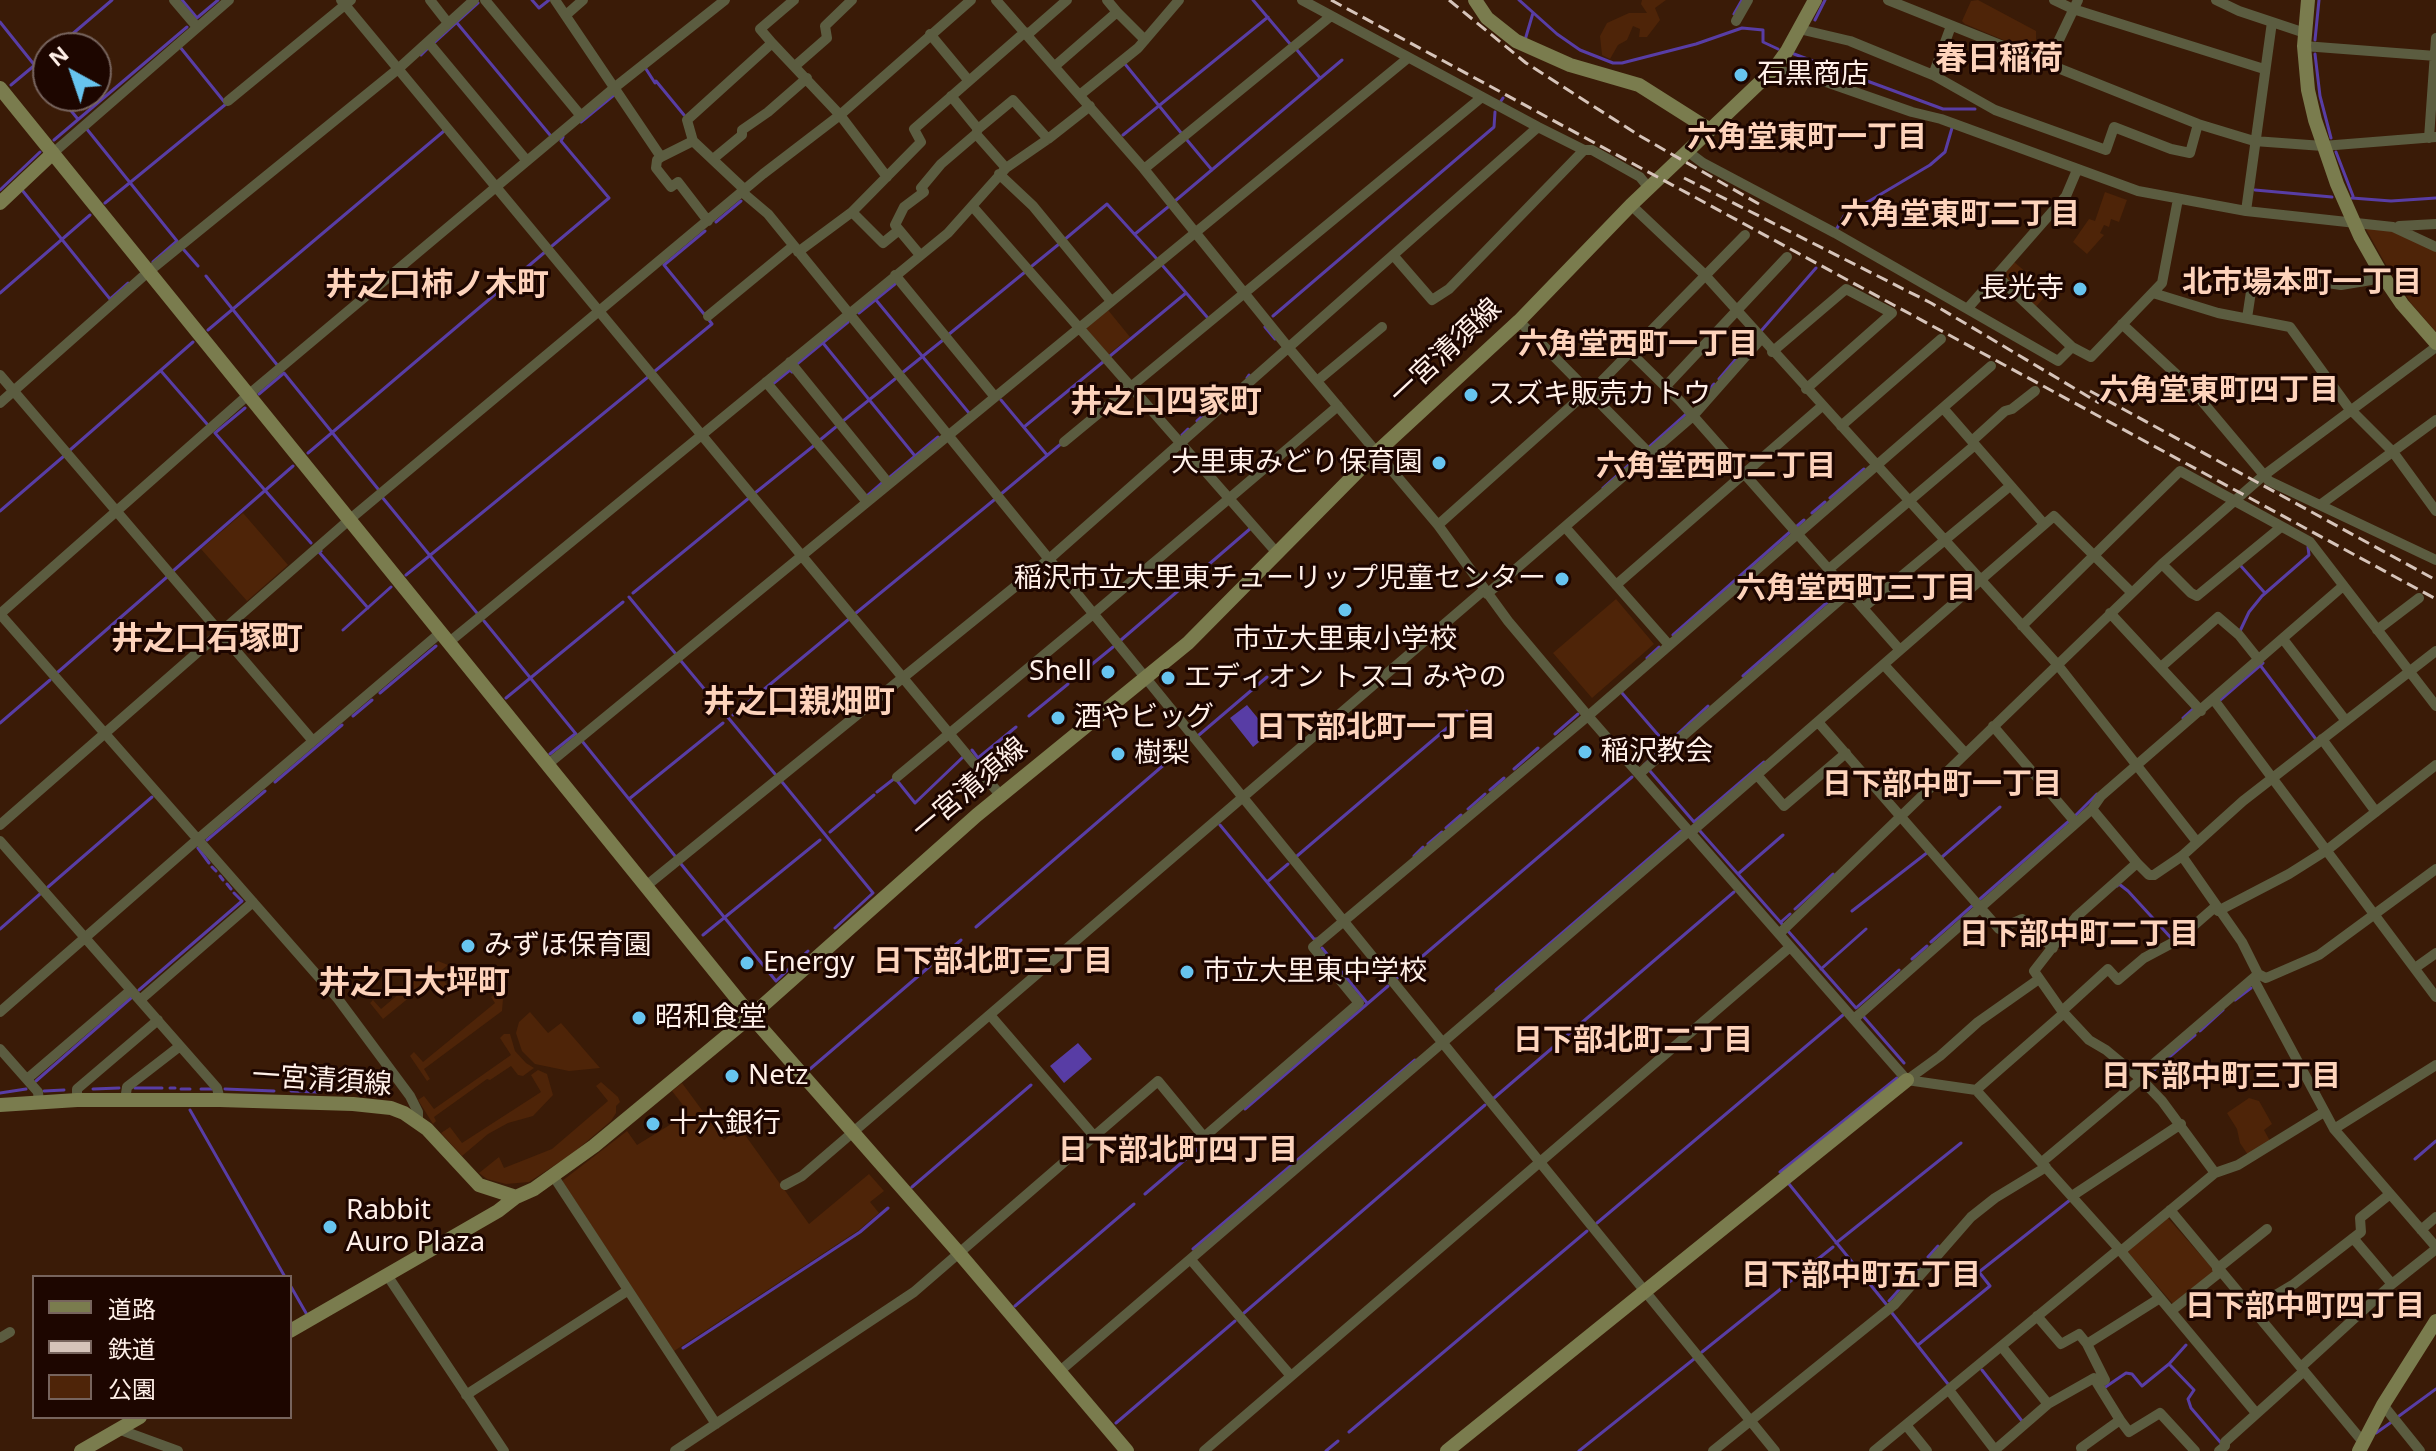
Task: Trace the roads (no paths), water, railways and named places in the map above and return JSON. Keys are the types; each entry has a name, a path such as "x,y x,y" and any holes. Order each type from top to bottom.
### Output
{"street":[{"path":"174,0 197,27"},
{"path":"0,203 229,0"},
{"path":"430,0 448,23"},
{"path":"0,403 148,272 398,69 474,0"},
{"path":"485,0 581,116"},
{"path":"555,0 661,157"},
{"path":"566,15 583,0"},
{"path":"418,1121 418,1112 410,1096 338,999 0,614 248,395 614,88 725,0"},
{"path":"794,0 760,29 840,115 887,177"},
{"path":"795,66 827,38 825,26 852,0"},
{"path":"0,825 349,520 744,191 840,115 971,0"},
{"path":"996,0 1144,169 1287,346 1438,525 1486,592 1588,716 1907,1080 1976,1090 2120,1250 2256,1413"},
{"path":"708,316 796,249 852,212 921,142 914,129 1067,0"},
{"path":"1107,0 1145,40"},
{"path":"1081,94 1145,40 1179,0"},
{"path":"1302,0 1538,127 1584,150 1592,150 1640,177 1648,187"},
{"path":"1475,0 1487,18 1516,41 1570,65 1639,85 1710,130"},
{"path":"1736,21 1748,0"},
{"name":"一宮清須線","path":"0,1105 77,1100 220,1100 383,1107 418,1121 479,1185 516,1197 554,1177 751,1016 1001,796 1212,620 1377,452 1519,321 1648,187 1774,69 1815,0"},
{"path":"1888,0 2198,124 2254,141 2323,146 2433,137 2436,38"},
{"path":"2054,0 2264,69"},
{"path":"2216,0 2272,22 2304,40 2435,56"},
{"path":"1779,934 2162,564 2263,476 2436,345 2381,273 2353,221 2323,146 2308,90 2304,40 2308,0"},
{"path":"228,101 346,2 398,69 1001,796"},
{"path":"2048,63 2076,5"},
{"path":"1055,66 1117,12"},
{"path":"1144,169 1331,16"},
{"path":"2246,211 2272,22"},
{"path":"1933,75 1951,26"},
{"path":"1799,29 1850,41 1933,75 1995,110 2106,150 2114,127 2190,153 2198,124"},
{"path":"930,34 969,81"},
{"path":"428,42 527,161"},
{"path":"772,43 687,120 693,141 768,214 1775,1451"},
{"path":"547,765 1408,58"},
{"path":"1774,69 1941,119 2138,191 2246,211 2393,227 2435,224 2432,245 2393,227"},
{"path":"713,159 742,135 742,130 807,78"},
{"path":"0,88 751,1016 1127,1451"},
{"path":"951,96 1003,171 1111,301"},
{"path":"1064,442 1482,97"},
{"path":"920,255 895,225 904,207 924,192 921,188 941,164 977,131 1013,100 1048,139"},
{"path":"0,1012 313,741 702,435 920,255 973,207 1003,171 1090,106"},
{"path":"646,886 1048,560 1538,127"},
{"path":"693,141 661,157 657,160 656,168 671,187 678,182 708,221"},
{"path":"1393,255 1432,300 1449,289 1584,150"},
{"path":"1687,151 1703,163 1968,308 2058,361 2072,347"},
{"path":"1968,308 2066,196 2077,170"},
{"path":"1996,275 2072,347 2091,357 2162,283 2178,199"},
{"path":"1631,205 1705,275 2057,664 2197,842"},
{"path":"973,207 1277,553"},
{"path":"852,212 883,243 899,230"},
{"path":"1438,525 1589,392 1745,235"},
{"path":"1665,387 1787,257"},
{"path":"2247,318 2254,272 2341,285 2371,280 2381,273"},
{"path":"895,275 995,397"},
{"path":"1772,352 1846,289 1892,313 1806,389"},
{"path":"2153,293 2290,327 2351,411 2432,496 2436,511"},
{"path":"1519,321 1650,454"},
{"path":"2122,324 2190,387 2269,481 2436,560"},
{"path":"1317,381 1382,327"},
{"path":"785,1185 802,1176 1650,454 1693,416 1761,339"},
{"path":"1841,426 1941,339"},
{"path":"1630,352 1693,416 1900,650"},
{"path":"790,362 889,484"},
{"path":"675,1451 914,1292 1158,1081 1204,1137 1359,1003 1313,947 1588,716 1991,366"},
{"path":"0,375 313,741"},
{"path":"766,382 867,502"},
{"path":"1829,569 1909,501 2005,411 2035,391"},
{"path":"897,777 1338,406"},
{"path":"1616,585 1822,406"},
{"path":"1943,408 2044,524"},
{"path":"2320,505 2436,420"},
{"path":"2022,626 2180,471 2310,542 2436,706"},
{"path":"1863,608 2010,486"},
{"path":"1060,1371 1757,775 2054,516 2131,592"},
{"path":"1565,527 1669,645"},
{"path":"2162,564 2197,596 2281,527"},
{"path":"1854,1019 2092,809 2094,803 2343,586"},
{"path":"1639,774 1849,592"},
{"path":"2377,630 2419,598"},
{"path":"2110,613 2201,711"},
{"path":"2161,667 2218,617 2239,635 2259,660"},
{"path":"2283,639 2346,721"},
{"path":"2092,809 2137,863 2149,875 2154,875 2182,856 2272,778 2436,651"},
{"path":"1884,665 1965,753"},
{"path":"2214,700 2436,997"},
{"path":"1818,722 1999,929 2022,919 2053,948"},
{"path":"1993,726 2076,823"},
{"path":"2322,739 2376,812"},
{"path":"1757,775 1784,806 1846,753"},
{"path":"1976,1090 2108,969 2118,980 2144,958 2176,941 2217,909 2289,874 2327,850 2436,765"},
{"path":"0,841 217,1088 220,1100"},
{"path":"2182,856 2242,942 2256,977 2334,1129 2436,1248 2392,1284 2219,1451"},
{"path":"2137,863 2076,917 2034,971 2063,1012 2089,1040 2139,1078 2181,1124 2215,1173"},
{"path":"1713,1451 1895,1304 1971,1217 2044,1164 2256,977 2266,978 2319,955 2436,869"},
{"path":"140,1000 253,902"},
{"path":"1204,1451 1790,947"},
{"path":"2415,968 2436,953"},
{"path":"1447,1451 1940,1056 1978,1022 2039,979"},
{"path":"27,1079 131,990"},
{"path":"990,1015 1094,1136"},
{"path":"77,1100 77,1089 158,1020"},
{"path":"125,1100 127,1087 180,1046"},
{"path":"0,1049 38,1092 39,1103"},
{"path":"2334,1129 2436,1065"},
{"path":"1874,1451 2215,1173 2238,1165 2324,1112"},
{"path":"2072,1196 2181,1124"},
{"path":"554,1177 716,1424"},
{"path":"2252,1309 2294,1284 2361,1232 2360,1218 2390,1194"},
{"path":"292,1330 498,1211 516,1197"},
{"path":"2170,1210 2303,1369 2360,1447 2436,1321"},
{"path":"2421,1230 2436,1217"},
{"path":"2171,1311 2267,1229"},
{"path":"2353,1238 2392,1284"},
{"path":"1191,1260 1291,1376"},
{"path":"387,1275 504,1451"},
{"path":"466,1395 627,1291"},
{"path":"2087,1344 2160,1298"},
{"path":"2037,1316 2061,1344 2079,1334 2105,1380 2098,1384"},
{"path":"2002,1347 2048,1404"},
{"path":"1949,1390 1995,1450 2048,1404 2094,1378 2129,1432 2160,1413 2195,1451"},
{"path":"2383,1405 2420,1451"},
{"path":"81,1451 137,1419"},
{"path":"2082,1451 2081,1448 2120,1420"},
{"path":"1906,1425 1927,1451"},
{"path":"120,1428 178,1451"}],"waterway":[{"path":"75,32 112,0"},
{"path":"182,0 197,18"},
{"path":"198,17 218,0"},
{"path":"532,0 539,8 549,0"},
{"path":"1253,0 1291,45"},
{"path":"1519,0 1580,50 1613,63 1696,44 1742,28 1763,30 1763,42 1778,49"},
{"path":"1734,14 1742,0"},
{"path":"1815,20 1825,0"},
{"path":"2315,40 2319,0"},
{"path":"435,42 478,3"},
{"path":"1525,40 1533,13"},
{"path":"1123,135 1268,17"},
{"path":"0,22 32,62"},
{"path":"457,23 550,135"},
{"path":"54,140 187,27"},
{"path":"105,203 226,104 180,47"},
{"path":"421,55 427,49"},
{"path":"1297,50 1320,78"},
{"path":"1794,54 1943,109 1975,109"},
{"path":"2315,54 2320,96 2331,138"},
{"path":"1175,201 1342,60"},
{"path":"1125,64 1182,134"},
{"path":"11,85 32,67"},
{"path":"646,69 684,115"},
{"path":"581,122 614,95"},
{"path":"72,112 77,118"},
{"path":"1273,316 1494,127 1495,112"},
{"path":"86,128 177,241 153,262"},
{"path":"1836,230 1844,216 1930,165 1945,152 1952,128"},
{"path":"208,330 444,131"},
{"path":"552,246 609,198 561,141 563,137"},
{"path":"1187,140 1212,170"},
{"path":"0,190 40,152"},
{"path":"2336,152 2353,196"},
{"path":"22,190 110,299 128,283"},
{"path":"2255,190 2332,197"},
{"path":"2352,198 2391,201 2436,198"},
{"path":"716,222 741,201"},
{"path":"1064,240 1107,204 1156,258"},
{"path":"1135,234 1168,207"},
{"path":"0,293 90,215"},
{"path":"704,314 664,265 705,231"},
{"path":"1032,266 1059,244"},
{"path":"184,250 198,266"},
{"path":"308,453 545,252"},
{"path":"1162,265 1207,317"},
{"path":"1761,331 1816,268"},
{"path":"948,335 1025,272"},
{"path":"206,276 278,366"},
{"path":"859,313 895,284"},
{"path":"1110,356 1186,293"},
{"path":"876,300 969,413"},
{"path":"655,371 712,324 709,320"},
{"path":"797,364 848,322"},
{"path":"1265,327 1275,339"},
{"path":"1719,379 1754,338"},
{"path":"902,373 943,340"},
{"path":"70,450 193,342"},
{"path":"823,343 915,456"},
{"path":"1024,427 1103,362"},
{"path":"774,383 790,370 792,372"},
{"path":"161,371 207,424"},
{"path":"259,394 284,373 378,489"},
{"path":"406,575 648,377"},
{"path":"843,421 895,379"},
{"path":"1701,399 1714,384"},
{"path":"1197,421 1238,385"},
{"path":"1001,400 1047,455"},
{"path":"215,433 245,408"},
{"path":"1649,447 1686,414"},
{"path":"820,440 837,426"},
{"path":"1182,435 1188,429"},
{"path":"215,433 311,543"},
{"path":"890,477 938,437"},
{"path":"1001,494 1062,443"},
{"path":"755,493 816,444"},
{"path":"1603,488 1642,453"},
{"path":"0,511 64,456"},
{"path":"173,571 293,466"},
{"path":"1830,498 1864,469"},
{"path":"867,496 882,483"},
{"path":"382,497 477,613"},
{"path":"633,593 749,498"},
{"path":"856,613 994,500"},
{"path":"1812,513 1825,502"},
{"path":"1796,527 1804,520"},
{"path":"1121,640 1251,528"},
{"path":"1673,635 1791,531"},
{"path":"2240,631 2249,612 2262,596 2309,555 2308,547"},
{"path":"321,551 368,608"},
{"path":"2240,565 2264,592"},
{"path":"58,672 167,577"},
{"path":"343,630 391,587"},
{"path":"1743,676 1839,592"},
{"path":"629,597 675,653"},
{"path":"506,698 623,602"},
{"path":"733,715 849,619"},
{"path":"484,621 576,734"},
{"path":"380,693 436,646"},
{"path":"1074,679 1113,647"},
{"path":"1647,658 1659,647"},
{"path":"681,661 775,774"},
{"path":"2219,701 2263,663"},
{"path":"2260,665 2315,738"},
{"path":"1199,735 1267,677"},
{"path":"0,723 50,680"},
{"path":"1029,716 1068,684"},
{"path":"1622,693 1666,744"},
{"path":"353,716 372,700"},
{"path":"1644,765 1708,706"},
{"path":"2183,718 2194,708"},
{"path":"1297,856 1467,711"},
{"path":"1555,734 1578,714"},
{"path":"629,799 723,723"},
{"path":"275,782 342,725"},
{"path":"972,750 978,758 1016,727"},
{"path":"550,754 575,734"},
{"path":"582,741 675,856"},
{"path":"976,927 1188,744"},
{"path":"1514,769 1538,748"},
{"path":"877,792 895,778 915,803 963,757"},
{"path":"1650,771 1694,822 1764,762"},
{"path":"1397,978 1632,777"},
{"path":"1490,790 1504,778"},
{"path":"782,782 873,893 835,928"},
{"path":"207,840 265,791"},
{"path":"1468,809 1485,794"},
{"path":"2075,816 2097,794"},
{"path":"830,832 874,795"},
{"path":"48,887 152,797"},
{"path":"1942,857 2000,807"},
{"path":"1446,828 1461,815"},
{"path":"1980,899 2069,821"},
{"path":"1220,825 1317,939"},
{"path":"1496,990 1681,831"},
{"path":"1700,831 1782,924"},
{"path":"1428,844 1442,832"},
{"path":"1738,874 1783,835"},
{"path":"703,935 820,840"},
{"path":"1414,856 1423,847"},
{"path":"198,848 209,863"},
{"path":"1852,911 1928,852"},
{"path":"681,864 776,981 808,951"},
{"path":"1267,882 1288,864"},
{"path":"212,867 216,871"},
{"path":"1795,909 1833,874"},
{"path":"220,876 223,880"},
{"path":"227,884 231,889"},
{"path":"2117,886 2119,884 2128,891 2172,939"},
{"path":"1494,1098 1734,892"},
{"path":"139,990 242,901 234,893"},
{"path":"0,929 40,894"},
{"path":"1931,942 1973,905"},
{"path":"1781,922 1790,914"},
{"path":"1821,969 1866,929"},
{"path":"1788,931 1856,1008 1899,970"},
{"path":"938,960 961,940"},
{"path":"1912,959 1927,946"},
{"path":"1322,948 1367,1003"},
{"path":"810,1069 930,966"},
{"path":"1245,1109 1388,986"},
{"path":"2235,1000 2251,988"},
{"path":"36,1081 131,998"},
{"path":"2200,1031 2223,1010"},
{"path":"1597,1223 1843,1015"},
{"path":"1863,1016 1904,1063"},
{"path":"2148,1081 2147,1076 2195,1035"},
{"path":"1193,1249 1415,1060"},
{"path":"1780,1172 1897,1078"},
{"path":"912,1187 1031,1085"},
{"path":"93,1089 119,1088"},
{"path":"135,1088 162,1088"},
{"path":"170,1088 175,1088"},
{"path":"0,1093 26,1089"},
{"path":"181,1089 190,1089"},
{"path":"201,1089 212,1089"},
{"path":"225,1089 274,1091"},
{"path":"44,1091 64,1090"},
{"path":"291,1091 317,1092"},
{"path":"1244,1313 1485,1105"},
{"path":"190,1110 284,1275"},
{"path":"1145,1194 1208,1140"},
{"path":"2415,1159 2436,1141"},
{"path":"1836,1243 1961,1143"},
{"path":"1789,1184 1886,1304"},
{"path":"1918,1345 1990,1286 1979,1272 2070,1200"},
{"path":"1015,1306 1134,1204"},
{"path":"683,1348 860,1232 888,1208"},
{"path":"1349,1432 1587,1231"},
{"path":"1928,1257 1938,1246"},
{"path":"1702,1352 1833,1247"},
{"path":"1889,1301 1923,1263"},
{"path":"292,1288 306,1313"},
{"path":"1892,1313 1948,1384"},
{"path":"1116,1423 1235,1321"},
{"path":"2186,1345 2169,1364 2194,1390 2188,1399 2191,1408 2221,1443"},
{"path":"1579,1451 1694,1359"},
{"path":"2104,1388 2126,1373 2132,1374 2142,1386 2169,1364"},
{"path":"1982,1370 2022,1421"},
{"path":"2399,1416 2436,1389"},
{"path":"2376,1433 2393,1421"},
{"path":"1326,1451 1338,1441"}],"railway":[{"path":"1331,0 2436,599"},
{"path":"1449,0 1526,63 1640,136 1759,204"},
{"path":"1684,178 1931,303 2099,403"},
{"path":"2090,391 2436,580"}],"place":[{"name":"石黒商店","path":"1741,75"},
{"name":"長光寺","path":"2080,289"},
{"name":"スズキ販売カトウ","path":"1471,395"},
{"name":"大里東みどり保育園","path":"1439,463"},
{"name":"稲沢市立大里東チューリップ児童センター","path":"1562,579"},
{"name":"市立大里東小学校","path":"1345,610"},
{"name":"Shell","path":"1108,672"},
{"name":"エディオン トスコ みやの","path":"1168,678"},
{"name":"酒やビッグ","path":"1058,718"},
{"name":"稲沢教会","path":"1585,752"},
{"name":"樹梨","path":"1118,754"},
{"name":"みずほ保育園","path":"468,946"},
{"name":"Energy","path":"747,963"},
{"name":"市立大里東中学校","path":"1187,972"},
{"name":"昭和食堂","path":"639,1018"},
{"name":"Netz","path":"732,1076"},
{"name":"十六銀行","path":"653,1124"},
{"name":"Rabbit Auro Plaza","path":"330,1227"}],"district":[{"name":"春日稲荷","path":"1999,60"},
{"name":"六角堂東町一丁目","path":"1807,138"},
{"name":"六角堂東町二丁目","path":"1960,215"},
{"name":"北市場本町一丁目","path":"2302,283"},
{"name":"井之口柿ノ木町","path":"437,286"},
{"name":"六角堂西町一丁目","path":"1638,345"},
{"name":"六角堂東町四丁目","path":"2219,391"},
{"name":"井之口四家町","path":"1166,403"},
{"name":"六角堂西町二丁目","path":"1716,467"},
{"name":"六角堂西町三丁目","path":"1856,589"},
{"name":"井之口石塚町","path":"207,640"},
{"name":"井之口親畑町","path":"799,703"},
{"name":"日下部北町一丁目","path":"1376,728"},
{"name":"日下部中町一丁目","path":"1942,785"},
{"name":"日下部中町二丁目","path":"2079,935"},
{"name":"日下部北町三丁目","path":"993,962"},
{"name":"井之口大坪町","path":"414,984"},
{"name":"日下部北町二丁目","path":"1633,1041"},
{"name":"日下部中町三丁目","path":"2221,1077"},
{"name":"日下部北町四丁目","path":"1178,1151"},
{"name":"日下部中町五丁目","path":"1861,1276"},
{"name":"日下部中町四丁目","path":"2305,1307"}]}
